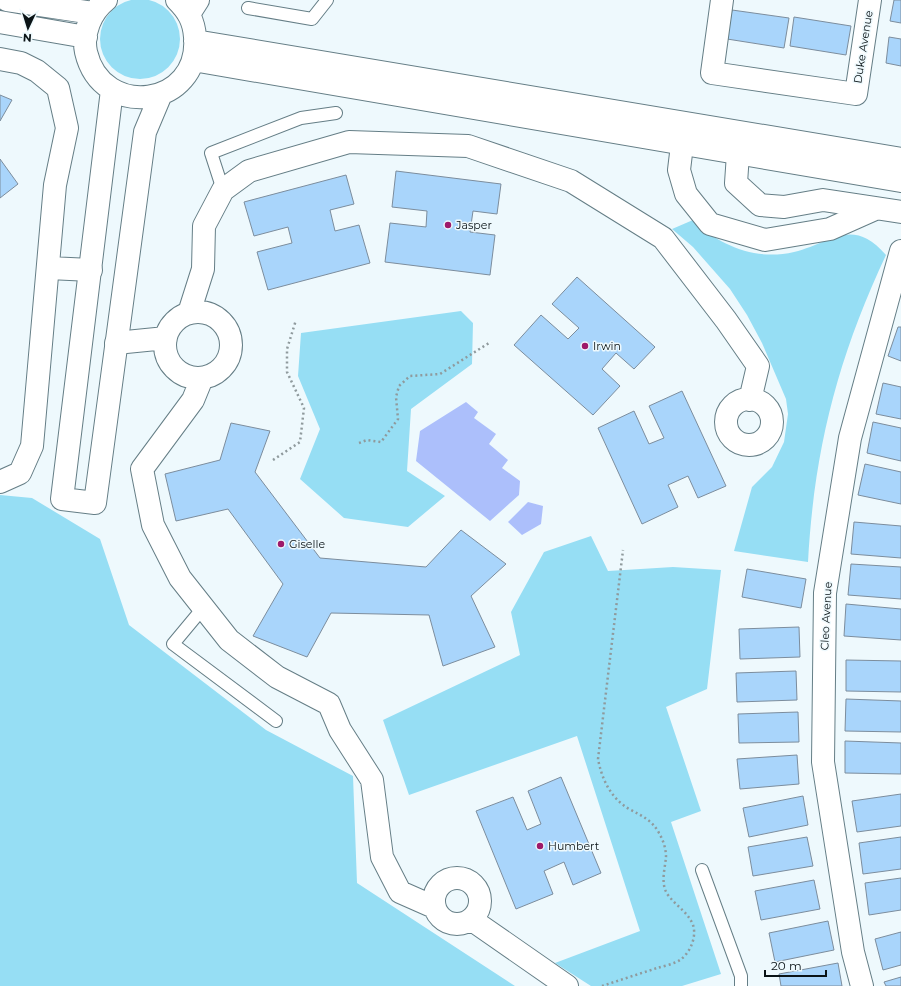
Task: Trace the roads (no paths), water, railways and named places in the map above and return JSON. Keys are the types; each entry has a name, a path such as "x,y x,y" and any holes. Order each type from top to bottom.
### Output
{"street":[{"path":"7,0 99,7 86,37 86,49 92,70 112,90 141,98 161,94 178,84 190,69 194,50 194,24 188,5"},
{"name":"Duke Avenue","path":"722,0 712,73 856,94 870,0"},
{"path":"0,22 86,37"},
{"path":"194,50 686,124 901,159"},
{"path":"194,50 682,145 900,178"},
{"path":"0,59 21,62 37,71 58,88 67,128 55,185 32,446 20,473 0,482"},
{"path":"112,90 62,499 95,503 145,132 161,94"},
{"path":"686,124 679,170 686,194 710,224 764,240 830,229 875,209"},
{"path":"742,133 738,154 736,182 760,205 784,207 823,200 901,212"},
{"path":"189,313 203,269 204,226 223,190 249,171 349,142 468,146 571,181 663,238 726,320 758,366 750,400"},
{"name":"Cleo Avenue","path":"862,986 853,952 823,762 825,592 850,438 901,251"},
{"path":"48,268 91,270"},
{"path":"189,313 211,315 225,327 229,336 230,350 226,363 212,375 202,378 185,376 170,364 164,347 166,338 170,327 178,318 189,313"},
{"path":"116,343 166,338"},
{"path":"202,378 193,400 142,469 153,525 180,578 229,640 277,677 328,704 340,730 372,780 382,857 396,885 400,892 434,907"},
{"path":"73,416 106,421"},
{"path":"452,878 467,880 473,885 480,899 477,914 472,920 465,924 449,923 437,914 434,907 435,892 439,886 452,878"},
{"path":"472,920 567,986"}],"lane":[{"path":"248,8 312,19 327,0"},
{"path":"223,190 212,153 301,118 336,113"},
{"path":"204,608 173,644 276,721"},
{"path":"702,870 742,976 741,986"}],"place":[{"name":"Jasper","path":"448,225"},
{"name":"Irwin","path":"585,346"},
{"name":"Giselle","path":"281,544"},
{"name":"Humbert","path":"540,846"}]}
